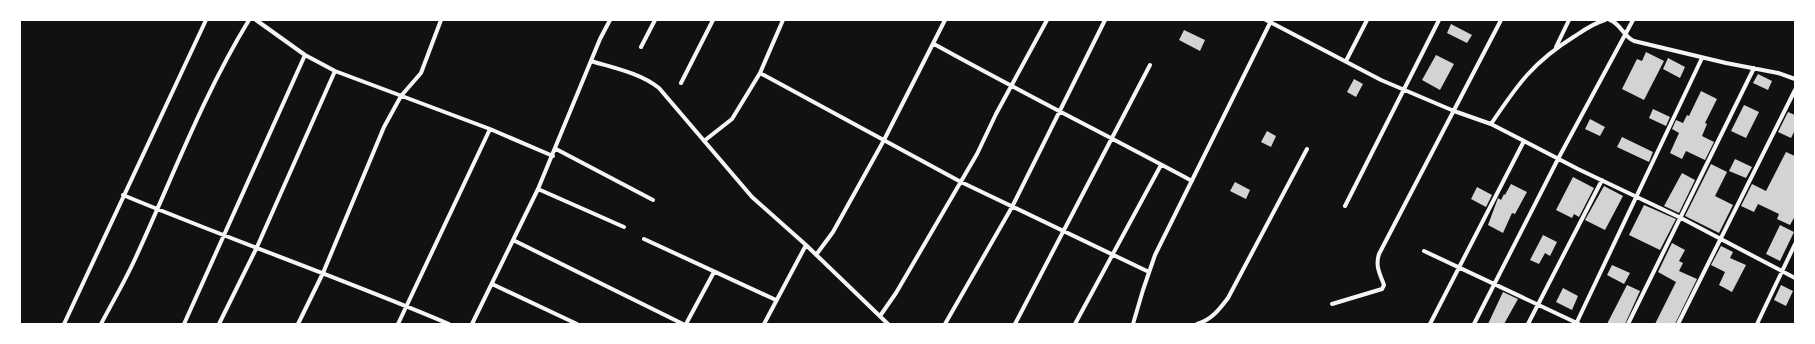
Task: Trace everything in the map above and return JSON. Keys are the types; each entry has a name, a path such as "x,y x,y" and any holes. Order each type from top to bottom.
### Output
{"street":[{"path":"64,324 206,20"},
{"path":"101,324 134,261 204,106 233,46 249,20"},
{"path":"256,20 305,55 335,71 490,129 553,156"},
{"path":"298,324 323,272 384,127 401,96 421,73 441,20"},
{"path":"472,324 553,156 600,39 610,20"},
{"path":"641,47 655,20"},
{"path":"681,83 713,20"},
{"path":"704,141 732,119 760,73 783,20"},
{"path":"817,253 833,232 884,140 945,20"},
{"path":"880,316 896,293 977,154 1047,20"},
{"path":"946,324 1012,207 1105,20"},
{"path":"1346,61 1367,20"},
{"path":"1345,206 1439,20"},
{"path":"1332,304 1379,291 1384,285 1377,268 1377,261 1380,254 1502,20"},
{"path":"1555,48 1569,20"},
{"path":"1491,124 1520,82 1543,58 1555,48 1590,26 1604,20"},
{"path":"1610,20 1617,24 1626,35 1634,41 1702,58 1754,68 1795,79"},
{"path":"1474,324 1558,159 1633,20"},
{"path":"1133,324 1149,272 1270,21 1404,90 1454,111 1491,124 1558,159 1681,218 1795,278"},
{"path":"934,44 1011,87 1059,110 1192,181"},
{"path":"184,324 305,55"},
{"path":"1424,251 1538,304 1577,324 1702,58"},
{"path":"591,61 639,76 649,80 659,88 752,197 806,246 817,253 888,324"},
{"path":"1015,324 1150,65"},
{"path":"1628,324 1754,68"},
{"path":"219,324 257,247 335,71"},
{"path":"760,73 961,182 1149,272"},
{"path":"1678,324 1795,90"},
{"path":"398,324 490,129"},
{"path":"1430,324 1524,141"},
{"path":"556,149 653,200"},
{"path":"1197,324 1206,322 1212,317 1228,298 1307,149"},
{"path":"1075,324 1161,165"},
{"path":"1528,324 1602,180"},
{"path":"538,189 624,227"},
{"path":"123,195 224,236 323,272 449,324"},
{"path":"644,238 776,300"},
{"path":"513,240 682,324"},
{"path":"1756,324 1795,244"},
{"path":"764,324 806,246"},
{"path":"686,324 714,272"},
{"path":"492,284 577,324"}],"building":[{"path":"1451,24 1472,35 1467,43 1447,33"},
{"path":"1184,30 1205,40 1200,51 1179,40"},
{"path":"1646,52 1664,61 1644,100 1622,89 1637,59 1642,61"},
{"path":"1436,55 1454,64 1440,90 1422,80"},
{"path":"1668,58 1685,67 1680,78 1663,69"},
{"path":"1758,74 1772,81 1768,90 1753,83"},
{"path":"1354,79 1363,84 1356,97 1347,92"},
{"path":"1701,91 1717,99 1705,123 1707,124 1702,136 1714,142 1705,160 1686,151 1682,159 1670,153 1679,133 1672,129 1676,120 1683,123 1687,115 1689,116"},
{"path":"1744,105 1759,112 1746,138 1731,131"},
{"path":"1653,109 1670,117 1666,126 1649,118"},
{"path":"1788,112 1795,115 1795,130 1791,138 1778,132"},
{"path":"1590,119 1605,127 1600,136 1585,129"},
{"path":"1267,131 1276,136 1271,147 1261,142"},
{"path":"1622,137 1653,152 1649,162 1617,147"},
{"path":"1786,152 1795,156 1795,216 1790,225 1777,219 1779,214 1758,204 1754,212 1741,206 1752,184 1766,191"},
{"path":"1735,159 1752,167 1746,178 1729,171"},
{"path":"1711,164 1727,172 1715,196 1733,205 1719,233 1685,216"},
{"path":"1682,173 1695,180 1679,213 1664,206"},
{"path":"1573,177 1594,188 1579,217 1574,214 1572,218 1556,210"},
{"path":"1235,182 1250,190 1246,199 1230,191"},
{"path":"1511,184 1527,192 1515,214 1512,213 1503,233 1488,225 1498,198 1501,200"},
{"path":"1604,186 1623,196 1605,230 1585,220"},
{"path":"1477,187 1492,195 1486,207 1471,199"},
{"path":"1644,205 1676,219 1660,250 1629,235"},
{"path":"1780,225 1794,232 1780,261 1766,254"},
{"path":"1543,235 1557,242 1550,256 1545,253 1539,264 1530,260"},
{"path":"1672,243 1685,250 1679,261 1683,263 1679,271 1697,279 1675,324 1655,324 1676,282 1658,272"},
{"path":"1721,246 1733,252 1730,258 1746,265 1732,292 1719,285 1725,272 1711,265"},
{"path":"1612,265 1630,273 1624,284 1607,275"},
{"path":"1627,285 1640,291 1625,324 1607,324"},
{"path":"1781,285 1793,291 1786,306 1774,300"},
{"path":"1563,288 1578,296 1572,310 1556,302"},
{"path":"1503,292 1518,299 1504,324 1488,324"}]}
